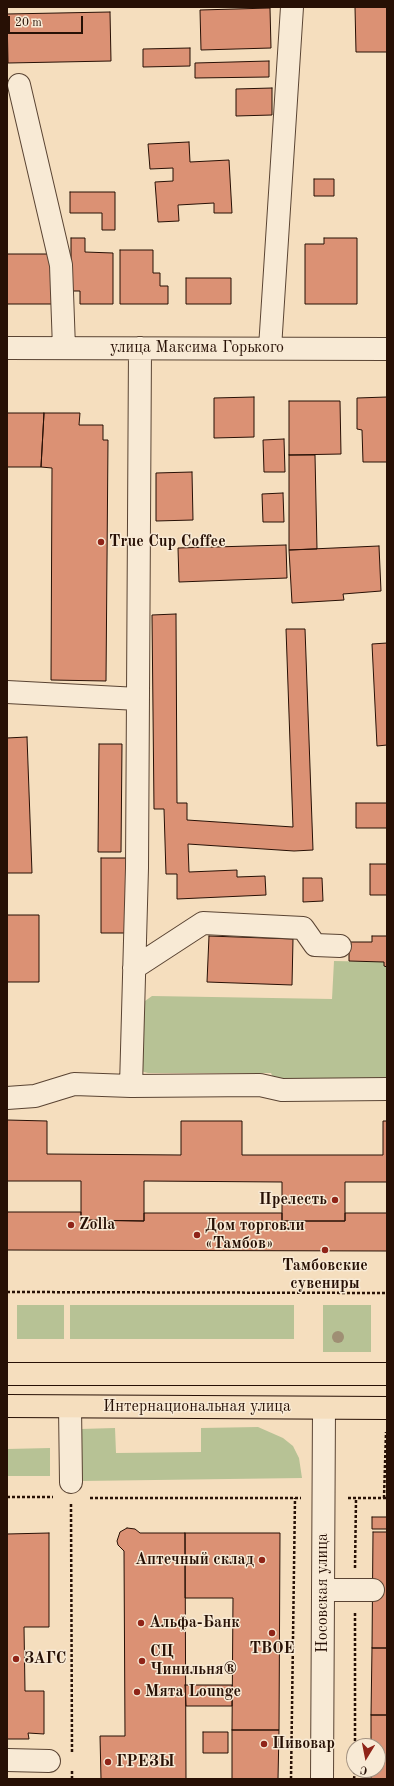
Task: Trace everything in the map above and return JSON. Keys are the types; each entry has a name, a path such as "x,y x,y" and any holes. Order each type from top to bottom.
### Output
{"main road":[{"name":"Интернациональная улица","path":"7,1374 387,1374"},
{"path":"324,1374 324,1408"},
{"name":"Интернациональная улица","path":"7,1406 387,1408"}],"street":[{"path":"270,348 292,7"},
{"path":"19,85 61,265 64,348"},
{"name":"улица Максима Горького","path":"7,348 387,349"},
{"path":"131,1086 138,700 140,348"},
{"path":"7,692 138,700"},
{"path":"134,968 203,923 303,928 316,946 340,946"},
{"path":"7,1098 35,1096 74,1084 131,1086 260,1085 282,1090 387,1089"},
{"path":"70,1407 71,1490"},
{"name":"Носовская улица","path":"322,1779 324,1408"},
{"path":"323,1590 373,1590"},
{"path":"7,1760 48,1761"}],"path":[{"path":"7,1292 387,1293"},
{"path":"7,1497 71,1490 324,1499 386,1498 386,1432"},
{"path":"71,1490 72,1761"},
{"path":"291,1779 295,1498"},
{"path":"356,1498 356,1570"},
{"path":"355,1610 355,1738"},
{"path":"72,1767 72,1779"}],"green space":[{"path":"334,961 384,962 384,966 387,967 387,1082 275,1082 271,1073 148,1073 140,1069 140,1008 145,1001 152,996 332,999"},
{"path":"17,1305 64,1305 64,1339 17,1339"},
{"path":"70,1305 294,1305 294,1339 70,1339"},
{"path":"323,1305 371,1305 371,1352 323,1352"},
{"path":"258,1427 283,1438 293,1446 299,1458 302,1478 81,1481 80,1429 115,1428 116,1453 201,1452 201,1428"},
{"path":"50,1448 50,1476 7,1476 7,1449"}],"building":[{"path":"355,7 387,7 387,52 356,52"},
{"path":"270,8 271,48 201,50 200,10"},
{"path":"110,12 111,61 8,63 7,14"},
{"path":"190,48 190,66 143,67 143,49"},
{"path":"269,61 269,77 195,78 195,63"},
{"path":"272,88 272,115 236,116 236,89"},
{"path":"189,142 190,162 229,160 232,213 214,213 214,203 178,205 179,221 158,222 155,182 173,181 173,168 150,169 148,144"},
{"path":"314,179 334,179 334,196 314,196"},
{"path":"70,192 115,192 115,230 102,230 102,213 70,213"},
{"path":"71,238 85,238 85,252 113,253 113,304 80,304 80,291 71,291"},
{"path":"324,238 357,238 357,304 305,304 305,244 324,244"},
{"path":"120,250 153,250 153,273 160,273 160,286 168,286 168,304 120,304"},
{"path":"7,254 53,254 53,304 7,304"},
{"path":"186,278 231,278 231,304 186,304"},
{"path":"254,397 254,437 214,438 214,398"},
{"path":"387,397 387,462 363,462 362,430 357,429 357,398"},
{"path":"289,401 340,401 341,454 289,455"},
{"path":"7,413 44,413 41,467 7,467"},
{"path":"44,413 80,413 79,425 103,425 103,440 108,440 106,681 51,680 52,468 41,467"},
{"path":"284,439 285,472 264,472 263,440"},
{"path":"289,455 315,455 317,549 289,550"},
{"path":"192,472 193,520 156,521 156,473"},
{"path":"283,493 284,522 263,522 262,494"},
{"path":"286,545 287,578 179,582 178,548"},
{"path":"379,546 381,591 343,594 344,600 292,603 289,550"},
{"path":"176,614 177,803 187,803 187,820 293,827 286,629 305,629 313,850 294,851 188,844 189,872 237,870 237,877 265,876 266,895 177,899 177,874 166,874 164,809 154,809 152,615"},
{"path":"387,643 387,745 377,746 372,644"},
{"path":"27,737 32,873 7,873 7,738"},
{"path":"99,744 122,744 121,852 98,852"},
{"path":"356,803 387,803 387,828 356,828"},
{"path":"101,858 126,858 125,933 101,933"},
{"path":"370,864 387,864 387,895 370,895"},
{"path":"303,878 322,878 323,901 303,902"},
{"path":"7,915 39,915 39,982 7,982"},
{"path":"209,936 293,939 292,985 207,982"},
{"path":"372,936 387,936 387,967 384,966 384,962 349,961 349,942 372,942"},
{"path":"7,1120 47,1121 47,1154 181,1155 181,1121 242,1121 242,1155 383,1155 383,1121 387,1121 387,1182 345,1182 345,1221 282,1221 282,1182 144,1181 144,1221 81,1220 81,1181 7,1181"},
{"name":"Дом торговли «Тамбов»","path":"7,1212 81,1212 81,1220 144,1221 144,1213 282,1213 282,1221 345,1221 345,1213 387,1213 387,1251 7,1250"},
{"path":"372,1517 387,1517 387,1529 372,1529"},
{"path":"127,1528 135,1529 140,1533 185,1533 186,1779 101,1779 100,1736 125,1736 124,1551 118,1545 117,1541 120,1532"},
{"path":"373,1532 387,1532 387,1648 372,1648"},
{"name":"ЗАГС","path":"49,1533 49,1627 24,1627 25,1691 44,1691 44,1734 28,1733 29,1739 7,1739 7,1534"},
{"path":"185,1533 280,1533 279,1730 232,1730 233,1598 185,1598"},
{"path":"372,1648 387,1648 387,1715 371,1715"},
{"path":"185,1685 232,1685 232,1706 186,1706"},
{"path":"371,1715 387,1715 387,1779 371,1779 386,1778 386,1738 371,1738"},
{"path":"232,1730 279,1730 278,1779 232,1779"},
{"path":"203,1732 228,1732 228,1753 203,1753"}],"place":[{"name":"True Cup Coffee","path":"101,542"},
{"name":"Прелесть","path":"335,1200"},
{"name":"Zolla","path":"71,1225"},
{"name":"Дом торговли «Тамбов»","path":"197,1235"},
{"name":"Тамбовские сувениры","path":"325,1250"},
{"name":"Аптечный склад","path":"262,1560"},
{"name":"Альфа-Банк","path":"141,1623"},
{"name":"ТВОЕ","path":"272,1633"},
{"name":"ЗАГС","path":"16,1659"},
{"name":"СЦ Чинильня®","path":"142,1661"},
{"name":"Мята Lounge","path":"137,1692"},
{"name":"Пивовар","path":"264,1744"},
{"name":"ГРЕЗЫ","path":"108,1762"}]}
